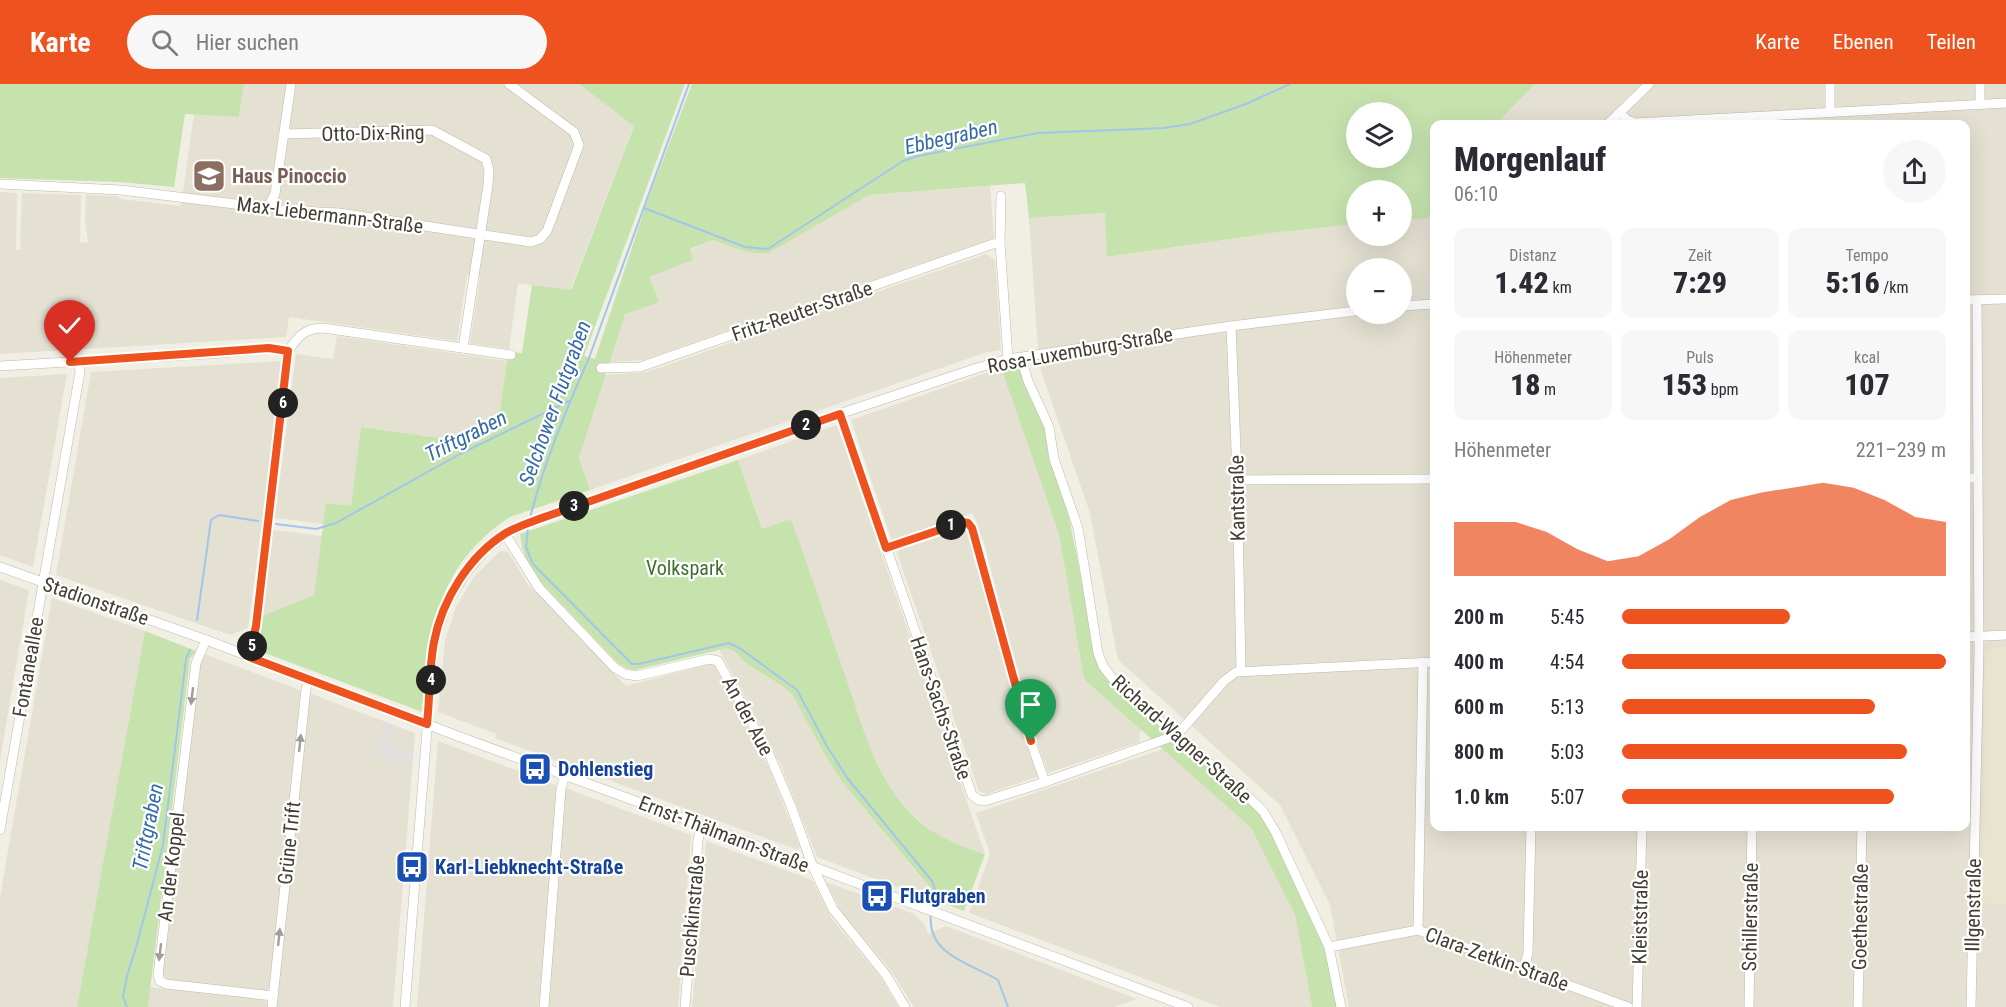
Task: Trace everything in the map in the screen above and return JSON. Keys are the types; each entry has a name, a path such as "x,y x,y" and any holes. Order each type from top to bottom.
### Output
{"street":[{"path":"269,205 275,194 291,84"},
{"name":"Max-Liebermann-Straße","path":"0,184 121,190 259,207 269,205 288,212 339,213 531,242 543,237 547,231 579,145 574,132 509,84"},
{"path":"1612,120 1649,84"},
{"path":"1830,84 1830,112"},
{"path":"1980,84 1980,104"},
{"path":"1688,120 2006,103"},
{"path":"1619,113 1627,120"},
{"name":"Otto-Dix-Ring","path":"284,134 427,130 438,132 486,159 489,170 480,235"},
{"path":"1000,196 1000,243 1008,359"},
{"path":"462,348 480,235"},
{"name":"Fritz-Reuter-Straße","path":"601,368 640,367 1000,243"},
{"path":"1970,300 2006,299"},
{"name":"Illgenstraße","path":"1971,1007 1979,636 1977,300"},
{"path":"1412,305 1430,304"},
{"name":"Rosa-Luxemburg-Straße","path":"427,724 434,642 442,615 469,567 486,549 519,526 968,370 1008,359 1231,326 1346,312"},
{"name":"Kantstraße","path":"1231,326 1241,670"},
{"path":"249,657 256,626 288,351 299,336 314,328 511,355"},
{"path":"0,366 222,353 269,348 288,351"},
{"name":"Richard-Wagner-Straße","path":"1022,358 1028,381 1049,427 1054,459 1078,528 1101,663 1116,683 1263,811 1276,833 1329,947 1341,1007"},
{"name":"Fontaneallee","path":"0,829 80,372 79,362"},
{"name":"Hans-Sachs-Straße","path":"840,414 972,795 985,801 1178,735"},
{"path":"1970,478 1978,478"},
{"path":"1237,480 1430,479"},
{"path":"886,548 963,522 968,523 972,528 1027,731 1045,782"},
{"name":"An der Aue","path":"505,534 539,588 615,668 625,674 637,676 709,659 718,662 769,753 813,867"},
{"name":"Stadionstraße","path":"0,567 192,635"},
{"name":"Ernst-Thälmann-Straße","path":"192,635 1188,1007"},
{"path":"1970,637 2006,635"},
{"name":"An der Koppel","path":"206,640 196,663 158,975 160,981 166,984 273,996"},
{"path":"1418,930 1422,662"},
{"path":"1178,735 1224,681 1231,674 1241,670 1317,669 1430,662"},
{"name":"Grüne Trift","path":"272,1007 306,689 309,680"},
{"path":"405,1007 427,724"},
{"path":"544,1007 561,789 565,775"},
{"name":"Puschkinstraße","path":"685,1007 698,840 702,825"},
{"path":"1524,969 1528,953 1531,831"},
{"name":"Kleiststraße","path":"1637,1007 1642,831"},
{"name":"Schillerstraße","path":"1749,1007 1752,831"},
{"name":"Goethestraße","path":"1858,1007 1862,831"},
{"path":"813,867 833,909 886,975 905,1007"},
{"name":"Clara-Zetkin-Straße","path":"1329,947 1418,930 1628,1007"}],"shaded area":[{"path":"244,84 579,84 634,125 570,290 518,283 509,349 470,343 480,277 467,275 457,341 289,317 286,337 0,354 0,192 17,193 16,250 20,250 22,193 81,195 80,243 88,242 85,220 86,195 118,196 120,199 181,206 194,114 239,117"},
{"path":"1535,84 2006,84 2006,1007 1349,1007 1330,905 1280,805 1118,660 1090,513 1039,365 1029,218 1105,213 1108,257 1272,233 1346,225 1346,246 1412,246 1412,219 1430,218 1430,831 1970,831 1970,120 1500,120"},
{"path":"990,186 994,238 643,360 609,362 625,314 649,277 692,260 690,250 713,240 737,249 769,253 869,195"},
{"path":"986,254 995,260 1001,350 987,352 590,490 579,458 605,375 647,372"},
{"path":"337,336 507,361 497,431 474,443 361,427 351,507 327,503 324,524 275,518 296,354 333,359"},
{"path":"283,361 248,628 230,635 56,575 91,372"},
{"path":"1002,370 1059,534 1084,679 1141,729 1139,742 1048,773 1029,718 985,546 973,513 892,541 851,420 992,371"},
{"path":"67,374 33,567 0,555 0,378"},
{"path":"837,425 985,854 947,841 924,825 891,790 871,751 791,519 762,529 738,460"},
{"path":"961,527 969,531 1039,776 987,794 979,791 896,550"},
{"path":"273,530 322,536 314,595 262,616"},
{"path":"500,551 508,552 527,583 626,686 713,663 769,768 800,847 798,850 495,738 496,734 438,712 445,641 456,607 474,577"},
{"path":"0,580 29,590 0,760"},
{"path":"52,598 145,631 77,1007 0,1007 0,897"},
{"path":"2006,647 2006,904 1981,903 1985,652 1992,648"},
{"path":"727,648 792,694 843,783 926,884 928,888 924,897 817,857 780,763 719,649"},
{"path":"205,654 302,691 271,986 264,992 169,981 161,972 200,662"},
{"path":"309,693 415,733 393,1007 276,1007"},
{"path":"387,722 397,726 391,743 409,750 413,764 397,760 386,762 387,758 375,757"},
{"path":"438,741 558,786 540,1007 417,1007"},
{"path":"1163,749 1251,828 1295,915 1312,1007 1220,1007 969,913 990,854 976,813"},
{"path":"565,788 691,835 678,1007 548,1007"},
{"path":"706,841 812,880 832,919 882,979 898,1007 692,1007"},
{"path":"826,882 914,914 925,925 928,934 946,926 1137,999 1114,1007 914,1007 892,972 841,911"},
{"path":"150,987 264,999 269,1007 148,1007"}],"green space":[{"path":"0,84 244,84 239,117 185,114 174,187 119,182 0,178"},
{"path":"579,84 685,84 584,356 595,359 647,202 692,84 1535,84 1500,120 1430,120 1430,218 1412,219 1412,180 1346,180 1346,225 1272,233 1107,257 1105,213 1029,218 1025,183 869,195 769,253 748,252 713,240 690,249 693,260 649,277 659,302 625,314 579,458 590,490 510,517 485,536 466,557 451,579 434,628 429,655 425,713 257,650 262,616 314,595 326,503 351,506 361,427 474,443 497,431 509,352 522,353 532,285 571,290 634,126"},
{"path":"1011,363 1020,368 1042,419 1067,508 1099,664 1259,812 1270,830 1325,948 1337,1007 1312,1007 1295,915 1251,828 1084,679 1059,534 1000,365"},
{"name":"Volkspark","path":"738,460 762,529 791,519 869,745 893,792 913,816 931,831 985,854 964,911 930,898 931,889 843,783 792,694 781,685 747,664 735,652 727,648 635,670 626,668 618,663 539,580 527,561 520,534"},
{"path":"145,631 196,651 190,659 148,1007 77,1007"}],"waterway":[{"name":"Selchower Flutgraben","path":"530,518 549,457 589,358 689,84"},
{"name":"Ebbegraben","path":"644,208 745,247 768,249 903,161 918,156 1038,133 1164,128 1190,124 1246,104 1290,84"},
{"name":"Triftgraben","path":"276,524 316,529 336,523 460,454 569,401"},
{"name":"Triftgraben","path":"197,620 211,520 219,515 258,521"},
{"name":"Selchower Flutgraben","path":"528,526 526,547 533,564 632,664 729,643 741,649 797,690 828,748 848,779 932,881 935,889 932,907"},
{"name":"Triftgraben","path":"127,1007 123,997 127,976 163,845 186,659 190,650"},
{"name":"Selchower Flutgraben","path":"931,913 931,927 935,939 952,956 998,980 1008,1007"}],"place":[{"name":"Haus Pinoccio","path":"209,176"},
{"name":"Dohlenstieg","path":"535,769"},
{"name":"Karl-Liebknecht-Straße","path":"412,867"},
{"name":"Flutgraben","path":"877,896"}],"route":[{"path":"70,362 269,348 288,351 281,427 256,626 249,657 427,724 434,642 442,615 469,567 496,540 514,528 840,414 886,548 950,525 963,522 968,523 972,528 1031,741"}]}
